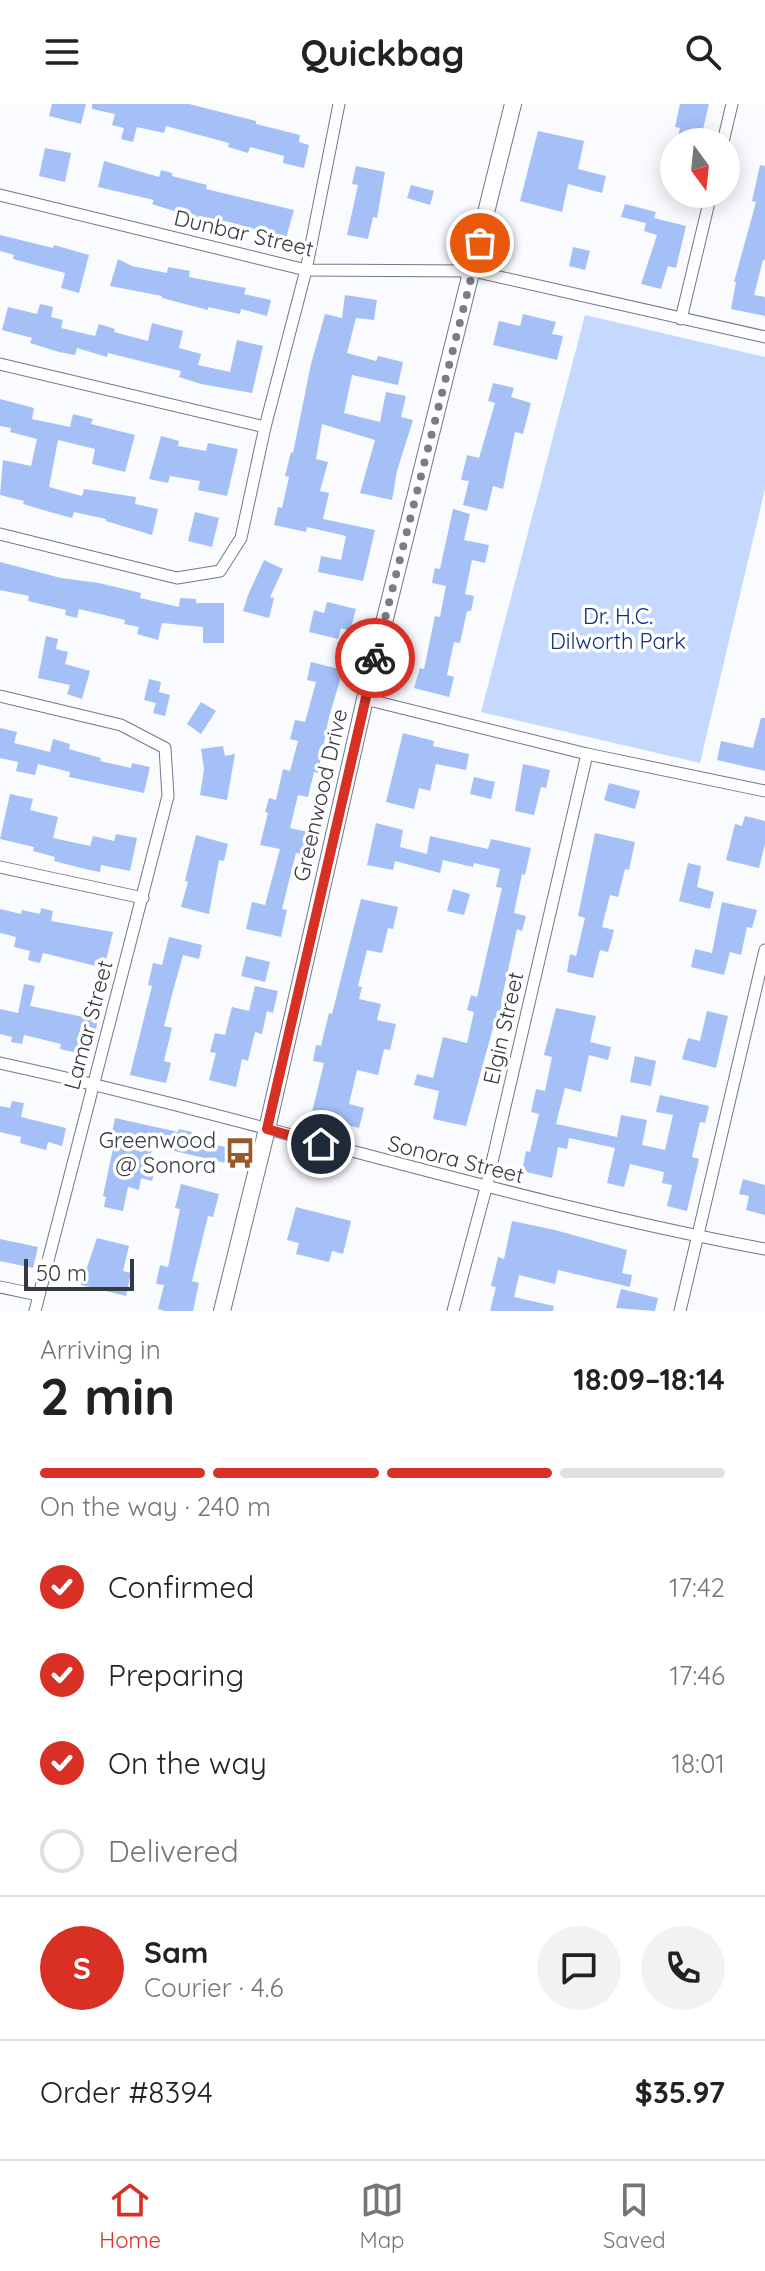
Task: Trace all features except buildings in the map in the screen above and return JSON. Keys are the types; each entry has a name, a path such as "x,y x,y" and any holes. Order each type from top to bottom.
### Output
{"main road":[{"name":"Greenwood Drive","path":"222,1311 267,1129 365,699 513,104"}],"street":[{"path":"0,534 177,578 220,571 241,538 265,427 306,270 339,106 324,104"},
{"path":"726,128 732,104"},
{"name":"Dunbar Street","path":"0,195 306,270 473,271 765,337"},
{"path":"681,319 708,208"},
{"path":"0,364 265,427"},
{"name":"Lamar Street","path":"0,696 121,725 165,748 168,796 35,1311"},
{"path":"365,699 587,754 765,791"},
{"name":"Elgin Street","path":"453,1311 486,1188 587,754"},
{"path":"0,867 143,898"},
{"path":"680,1311 765,950"},
{"name":"Sonora Street","path":"0,1063 92,1083 486,1188 698,1237 765,1249"},
{"path":"0,1287 38,1295"}],"green space":[{"name":"Dr. H.C. Dilworth Park","path":"585,315 765,357 765,489 700,763 481,712"}],"way so far":[{"path":"375,658 480,243"}],"place":[{"name":"Greenwood @ Sonora","path":"240,1153"}],"route":[{"path":"321,1144 267,1129 375,658"}]}
